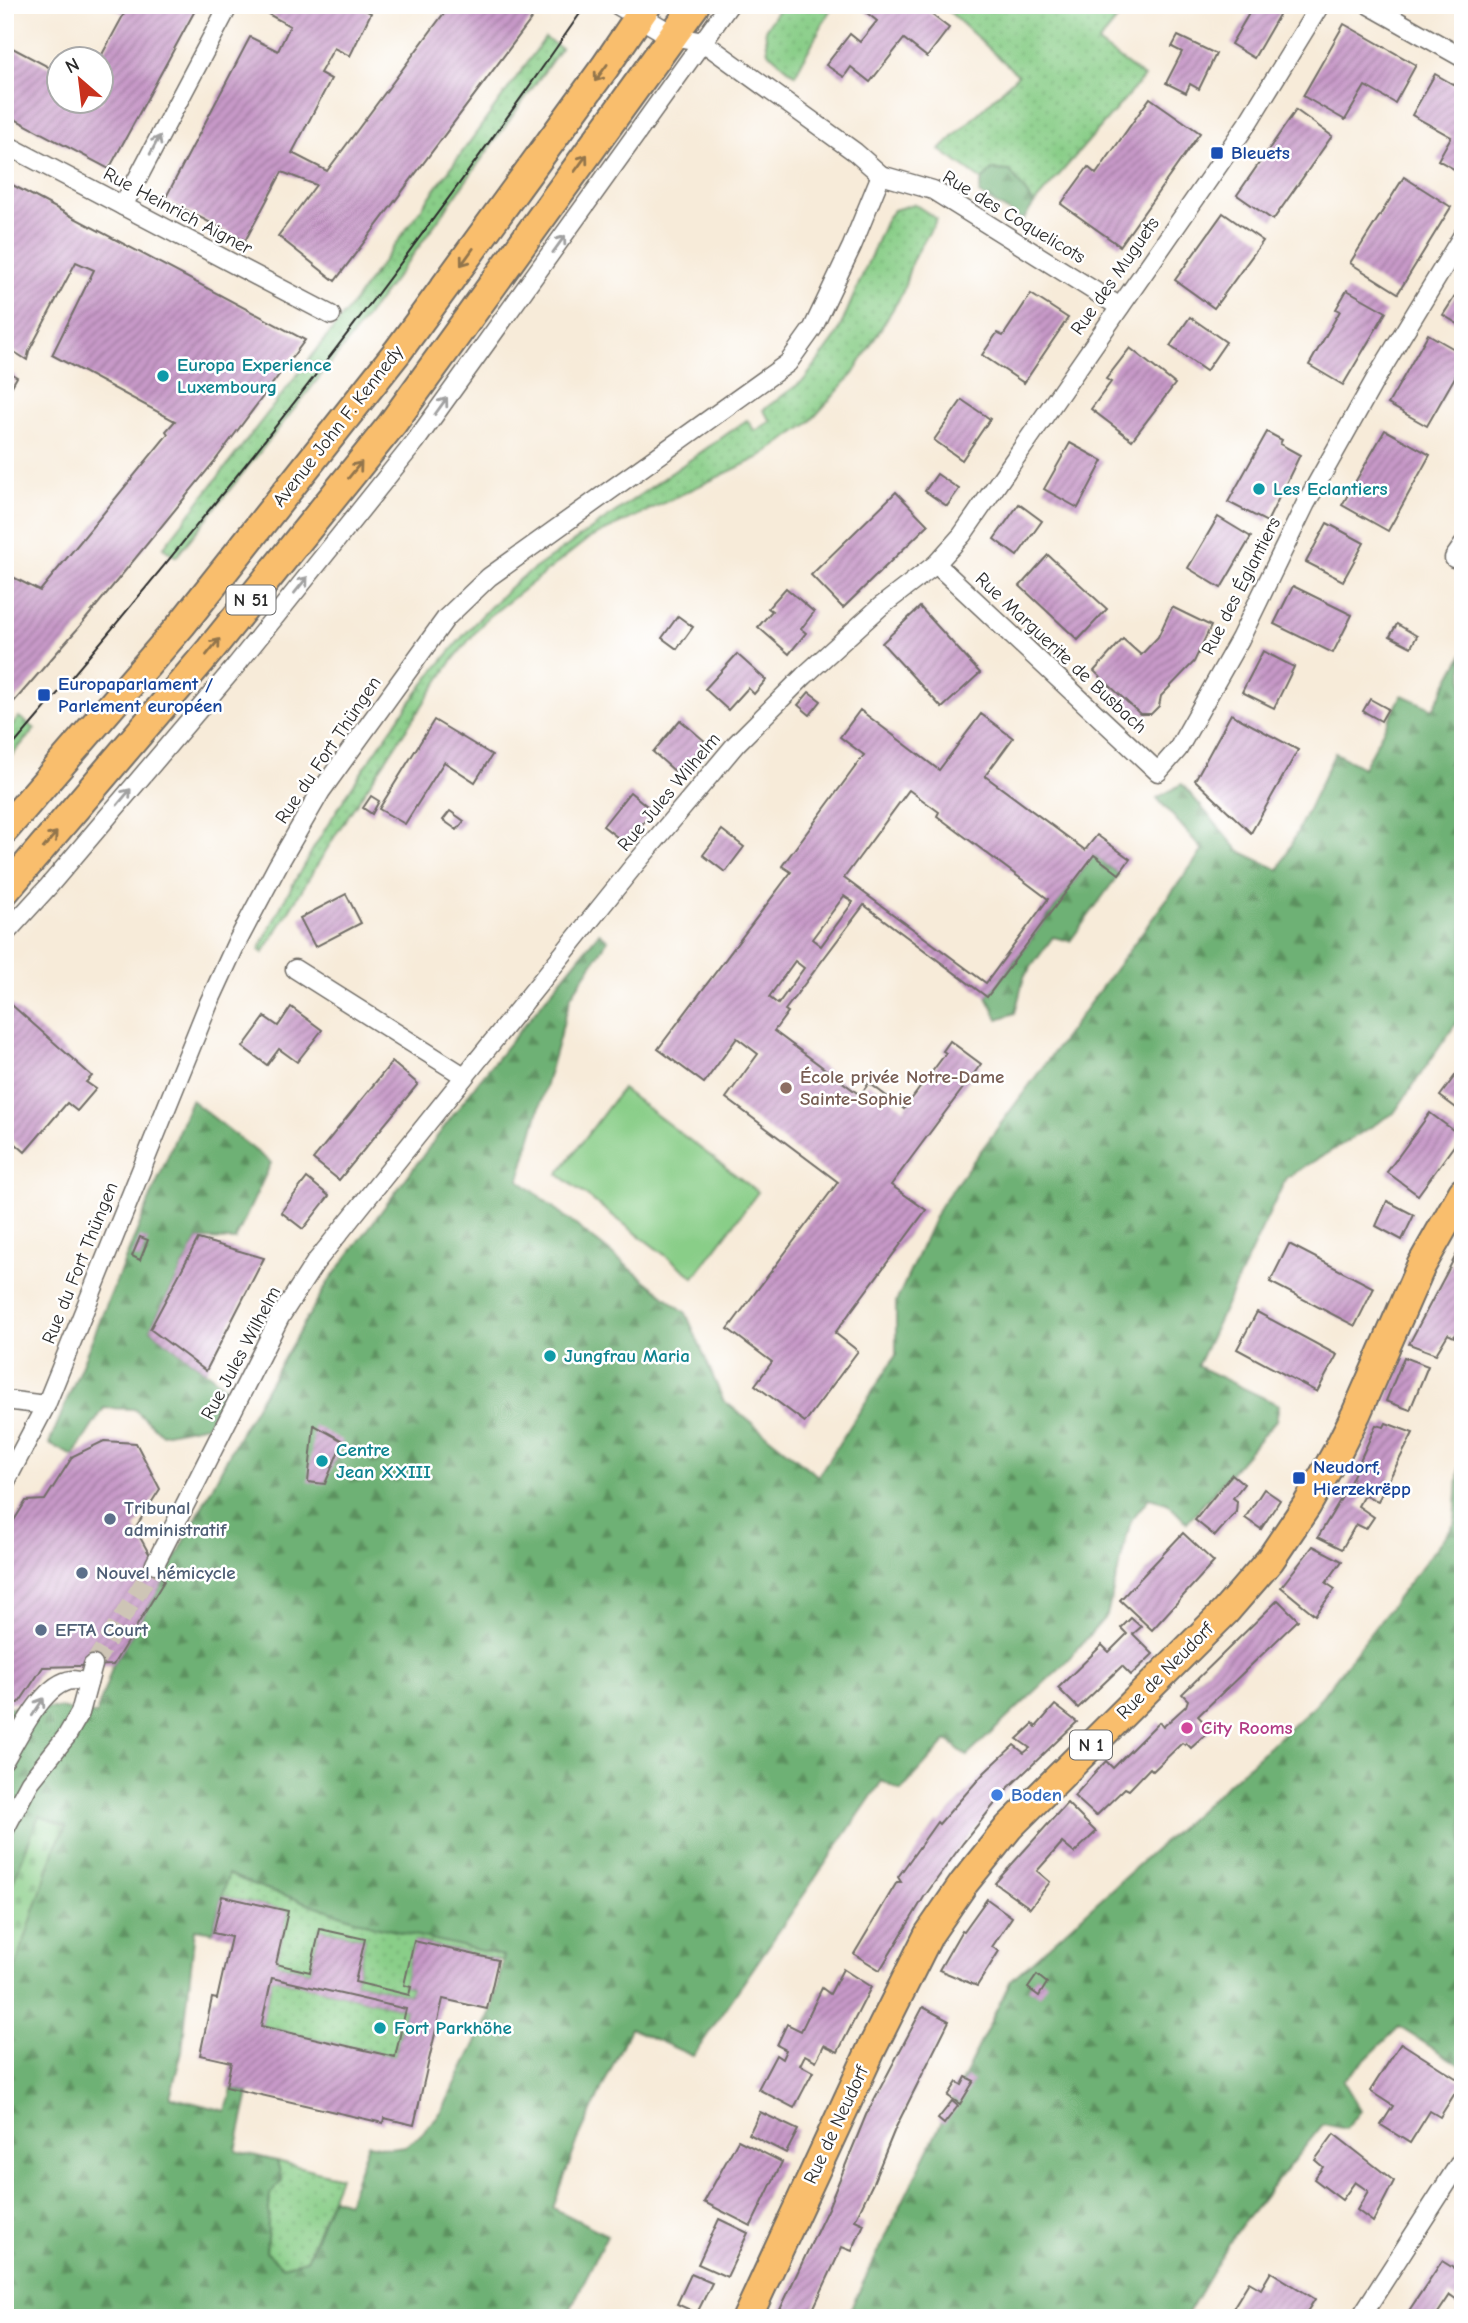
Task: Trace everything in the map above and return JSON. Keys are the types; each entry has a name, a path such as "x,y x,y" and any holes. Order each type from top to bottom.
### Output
{"main road":[{"name":"Avenue John F. Kennedy","path":"5,829 182,624 398,351 591,87 635,9"},
{"name":"Avenue John F. Kennedy","path":"5,891 210,650 392,424 681,16"},
{"name":"Rue de Neudorf","path":"747,2318 871,2050 929,1934 964,1883 1009,1827 1225,1612 1270,1560 1307,1505 1338,1450 1421,1266 1463,1192"}],"street":[{"path":"123,206 229,5"},
{"path":"5,934 48,887 266,628 415,442 729,5"},
{"name":"Rue des Muguets","path":"936,564 976,516 1247,124 1320,5"},
{"path":"1369,5 1463,58"},
{"path":"635,9 681,16"},
{"name":"Rue des Coquelicots","path":"681,16 703,42 855,152 881,175 933,190 1119,307"},
{"name":"Rue Heinrich Aigner","path":"5,144 331,315"},
{"name":"Rue du Fort Thüngen","path":"5,1483 46,1405 208,1005 236,944 321,791 446,618 489,577 788,363 813,328 881,175"},
{"name":"Rue des Églantiers","path":"1158,772 1178,749 1240,639 1306,503 1375,380 1463,235"},
{"path":"454,340 489,339"},
{"name":"Rue Marguerite de Busbach","path":"936,564 1158,772"},
{"name":"Rue Jules Wilhelm","path":"155,1564 287,1306 315,1263 632,868 736,744 804,676 880,607 936,564"},
{"path":"5,810 36,774 63,762"},
{"path":"26,868 48,887"},
{"path":"295,969 464,1076"},
{"path":"5,1400 46,1405"},
{"path":"5,1759 43,1698 57,1686 91,1674 80,1713 66,1737 30,1782 5,1829"},
{"path":"1360,2318 1463,2158"}],"green space":[{"path":"781,5 833,5 795,75 768,52 765,30"},
{"path":"942,5 1129,5 1098,43 1144,77 1034,204 1010,171 992,170 982,180 940,150 1018,75"},
{"path":"545,38 561,48 418,248 346,344 176,557 163,548 350,307"},
{"path":"992,170 1010,171 1034,204 1023,220 979,194 982,180"},
{"path":"914,204 937,219 912,261 902,294 853,374 808,424 758,458 588,539 486,619 452,661 338,831 263,953 259,950 314,847 345,797 409,703 460,640 517,581 747,420 755,431 771,421 763,410 804,380 836,337 887,218 894,210"},
{"path":"1463,654 1463,1013 1394,1113 1286,1178 1197,1366 1279,1405 1276,1420 1187,1523 1167,1503 1149,1498 1131,1520 1107,1615 1066,1662 967,1756 947,1740 901,1791 882,1781 693,2056 630,2028 578,2140 553,2208 607,2235 566,2318 5,2318 5,1999 56,1845 66,1827 39,1816 5,1902 5,1707 59,1708 96,1715 113,1665 164,1581 238,1437 327,1284 477,1083 599,933 608,940 571,996 519,1180 686,1313 723,1400 818,1476 896,1355 896,1302 940,1206 1203,850 1157,798 1182,784 1239,851 1279,870 1335,753 1363,768 1402,695 1433,709","holes":["228,1874 375,1926 504,1956 492,2010 442,2111 420,2136 405,2146 389,2148 368,2144 347,2203 332,2198 307,2260 282,2266 266,2252 270,2194 282,2181 277,2161 236,2151 249,2093 232,2088 226,2111 170,2097 182,2051 195,1929 213,1932"]},
{"path":"19,717 35,729 5,763 5,734"},
{"path":"1094,855 1119,874 1070,941 1053,937 1024,977 1015,1013 998,1019 987,997"},
{"path":"622,1089 758,1192 694,1277 558,1174"},
{"path":"191,1100 271,1163 235,1240 198,1239 150,1329 226,1387 207,1425 162,1434 134,1409 104,1408 73,1456 49,1444"},
{"path":"1463,1406 1463,2067 1399,2027 1343,2081 1361,2111 1346,2129 1323,2124 1235,2233 1185,2318 846,2318 1011,1980 1315,1705 1455,1523"},
{"path":"39,1816 66,1826 56,1845 5,1999 5,1902"},
{"path":"227,1874 375,1926 504,1956 503,1961 415,1941 404,1985 411,1987 409,1995 355,1982 365,1939 320,1929 310,1972 276,1964 288,1911 222,1896"},
{"path":"272,1978 406,2009 395,2057 261,2026"},
{"path":"277,2161 340,2177 306,2260 282,2266 266,2252 270,2194 282,2181"}],"building":[{"path":"107,5 198,5 109,169 5,114 5,44 46,66 46,116 116,116 116,46 107,46 124,14"},
{"path":"272,5 356,5 371,13 350,56 334,48 320,73 331,79 292,153 327,171 450,5 542,5 335,281 278,236 316,185 282,172 245,241 165,199 250,37 278,51 290,26 268,14"},
{"path":"865,5 931,5 927,11 949,28 927,57 904,39 870,82 851,67 844,77 826,65 850,34 860,42 877,21 862,9"},
{"path":"1254,5 1267,5 1280,13 1254,58 1231,44"},
{"path":"1344,24 1416,65 1395,103 1365,86 1345,120 1303,96"},
{"path":"1178,36 1216,54 1199,89 1190,84 1186,93 1166,83 1182,52 1172,47"},
{"path":"1435,74 1463,90 1463,174 1438,160 1451,137 1412,115"},
{"path":"1150,98 1200,133 1120,246 1061,204 1088,167 1096,174"},
{"path":"1296,110 1332,136 1273,220 1237,195"},
{"path":"1404,177 1451,207 1398,293 1350,263"},
{"path":"5,181 305,340 214,462 80,626 5,712 5,573 40,591 168,434 166,431 175,421 52,355 94,270 76,262 29,351 27,360 8,348 5,352"},
{"path":"1223,213 1263,241 1214,308 1175,280"},
{"path":"1463,284 1463,327 1443,315"},
{"path":"1347,290 1386,312 1343,385 1309,365 1340,311 1336,309"},
{"path":"1031,294 1068,318 1024,383 982,355 997,333 1003,336"},
{"path":"1190,317 1226,342 1206,371 1170,346"},
{"path":"1428,334 1463,354 1463,363 1427,426 1388,404"},
{"path":"1130,348 1175,384 1132,440 1091,409 1111,382 1106,379"},
{"path":"5,370 17,377 5,398"},
{"path":"962,400 990,419 962,460 934,440"},
{"path":"1385,430 1430,455 1388,531 1342,505"},
{"name":"Les Eclantiers","path":"1267,432 1282,440 1280,444 1300,455 1267,522 1228,502"},
{"path":"1070,443 1103,461 1078,508 1044,489"},
{"path":"937,474 959,489 947,506 925,491"},
{"path":"896,492 928,525 843,608 811,575"},
{"path":"1019,504 1042,521 1017,556 994,539"},
{"path":"1218,517 1251,537 1221,588 1188,568"},
{"path":"1327,523 1364,543 1343,581 1306,562"},
{"path":"1048,555 1107,609 1078,640 1020,586"},
{"path":"1293,586 1352,615 1333,653 1274,624"},
{"path":"786,588 814,612 801,629 806,633 789,654 758,627 772,611 768,608"},
{"path":"920,607 980,673 942,708 882,643"},
{"path":"1172,607 1211,626 1194,662 1161,696 1159,706 1151,714 1140,714 1094,671 1123,639 1141,655 1158,637"},
{"path":"678,616 693,627 677,649 662,638"},
{"path":"1397,624 1417,636 1411,647 1390,636"},
{"path":"1263,651 1294,667 1274,708 1242,692"},
{"path":"737,654 766,680 754,694 748,688 728,710 705,689"},
{"path":"809,692 821,701 810,715 798,705"},
{"path":"1370,699 1388,709 1381,721 1363,711"},
{"path":"860,710 939,770 981,714 1013,738 985,776 1085,850 1097,835 1130,859 1119,874 1094,855 987,997 864,905 785,1010 788,1012 774,1031 860,1095 869,1083 904,1109 946,1053 943,1051 950,1041 981,1064 891,1185 926,1210 835,1333 858,1351 805,1422 755,1385 772,1362 728,1329 838,1182 726,1098 758,1054 737,1038 704,1083 658,1049 791,872 782,866 864,755 840,737","holes":["909,790 939,812 937,816 1048,899 986,983 844,878","844,896 853,902 821,946 812,939","795,961 804,968 778,1004 769,997"]},
{"path":"1231,714 1298,750 1251,833 1195,780"},
{"path":"434,720 492,755 475,782 444,762 405,824 379,809"},
{"path":"680,720 706,742 678,774 653,752"},
{"path":"630,792 653,811 626,844 603,826"},
{"path":"371,796 379,801 372,814 363,808"},
{"path":"450,811 464,821 457,830 443,820"},
{"path":"722,830 744,847 725,872 703,855"},
{"path":"346,894 361,923 315,947 300,918"},
{"path":"5,999 92,1076 86,1082 96,1089 77,1111 67,1103 25,1152 5,1134"},
{"path":"291,1007 322,1030 297,1062 279,1049 267,1065 243,1047 265,1017 278,1026"},
{"path":"392,1062 418,1084 339,1180 313,1159"},
{"path":"1463,1065 1463,1113 1440,1096"},
{"path":"1430,1113 1461,1136 1418,1195 1387,1172"},
{"path":"307,1178 329,1196 303,1229 281,1212"},
{"path":"1387,1201 1414,1215 1402,1240 1376,1226"},
{"path":"140,1237 148,1240 140,1260 132,1256"},
{"path":"198,1239 264,1258 206,1371 150,1329"},
{"path":"1463,1242 1463,1323 1454,1337 1448,1334 1436,1354 1409,1344"},
{"path":"1289,1244 1374,1288 1355,1326 1270,1282"},
{"path":"1257,1312 1337,1355 1317,1392 1237,1349"},
{"path":"1404,1357 1428,1366 1410,1410 1386,1401"},
{"path":"1386,1423 1413,1433 1378,1501 1364,1495 1358,1506 1374,1517 1366,1529 1356,1524 1342,1549 1318,1537 1348,1487 1376,1425 1384,1427"},
{"name":"Centre Jean XXIII","path":"314,1425 343,1441 325,1484 308,1482"},
{"name":"Nouvel hémicycle","path":"104,1441 136,1443 160,1489 135,1528 164,1581 113,1665 43,1667 19,1703 5,1702 5,1535 26,1501 45,1500 73,1456"},
{"path":"1232,1474 1244,1484 1233,1498 1237,1501 1236,1512 1215,1536 1195,1520"},
{"path":"1264,1489 1280,1500 1261,1529 1245,1518"},
{"path":"1183,1533 1214,1562 1152,1630 1120,1600"},
{"path":"1313,1546 1342,1561 1326,1583 1335,1589 1315,1615 1281,1587"},
{"path":"1278,1600 1298,1620 1198,1716 1211,1730 1191,1748 1182,1743 1153,1771 1150,1768 1129,1790 1125,1788 1096,1816 1074,1796 1106,1761 1113,1768 1159,1722 1163,1727 1186,1706 1188,1700 1182,1694"},
{"path":"1131,1618 1141,1627 1133,1634 1153,1654 1131,1675 1122,1666 1078,1708 1058,1688 1102,1645 1109,1652 1127,1634 1121,1628"},
{"path":"1055,1705 1077,1722 1005,1791 963,1843 924,1897 880,1970 854,1954 897,1882 901,1882 898,1877 937,1822 939,1824 985,1772 1014,1745 1024,1753 1030,1748 1017,1739 1033,1724 1036,1727"},
{"path":"1067,1803 1096,1832 1074,1853 1062,1843 1037,1871 1050,1882 1030,1908 995,1883"},
{"path":"222,1896 288,1911 276,1964 310,1972 320,1929 365,1939 355,1982 409,1995 411,1987 404,1985 414,1941 498,1960 487,2009 443,1999 414,2125 384,2118 383,2123 226,2087 231,2062 200,2055 212,1998 217,1999 231,1937 213,1933","holes":["272,1978 406,2009 395,2057 261,2026"]},
{"path":"987,1899 1012,1917 992,1947 999,1951 977,1986 939,1970 962,1930 964,1931"},
{"path":"843,1969 871,1987 838,2052 824,2045 816,2061 805,2055 800,2065 813,2072 794,2108 758,2089 776,2055 782,2059 786,2050 777,2045 787,2024 801,2031 822,1988 830,1994"},
{"path":"1037,1975 1047,1983 1039,1996 1028,1988"},
{"path":"923,2007 949,2021 895,2129 855,2220 864,2224 852,2251 842,2247 809,2318 776,2318 828,2208 866,2115"},
{"path":"1401,2043 1462,2082 1440,2117 1430,2111 1410,2143 1381,2125 1393,2106 1370,2091"},
{"path":"966,2077 974,2081 960,2104 948,2096 957,2082 962,2085"},
{"path":"952,2101 958,2106 944,2124 938,2119"},
{"path":"760,2112 798,2130 786,2153 749,2134"},
{"path":"1334,2134 1394,2181 1373,2222 1357,2210 1368,2191 1355,2182 1342,2200 1314,2179 1323,2167 1315,2160"},
{"path":"738,2140 782,2162 751,2226 704,2202"},
{"path":"719,2219 748,2233 727,2277 698,2264"},
{"path":"1442,2261 1463,2274 1463,2304 1450,2295 1436,2316 1439,2318 1404,2318"},
{"path":"1271,2272 1315,2299 1303,2318 1238,2318 1230,2313 1249,2282 1261,2289"},
{"path":"691,2274 712,2283 697,2313 677,2304"}],"tunnel":[{"path":"93,1665 155,1564"}],"tram line":[{"path":"5,755 158,573 306,388 448,199 586,5"}],"place":[{"name":"Bleuets","path":"1217,153"},
{"name":"Europa Experience Luxembourg","path":"163,376"},
{"name":"Les Eclantiers","path":"1259,489"},
{"name":"Europaparlament / Parlement européen","path":"44,695"},
{"name":"École privée Notre-Dame Sainte-Sophie","path":"786,1088"},
{"name":"Jungfrau Maria","path":"550,1356"},
{"name":"Centre Jean XXIII","path":"322,1461"},
{"name":"Neudorf, Hierzekrëpp","path":"1299,1478"},
{"name":"Tribunal administratif","path":"110,1519"},
{"name":"Nouvel hémicycle","path":"82,1573"},
{"name":"EFTA Court","path":"41,1630"},
{"name":"City Rooms","path":"1187,1728"},
{"name":"Boden","path":"997,1795"},
{"name":"Fort Parkhöhe","path":"380,2028"}]}
